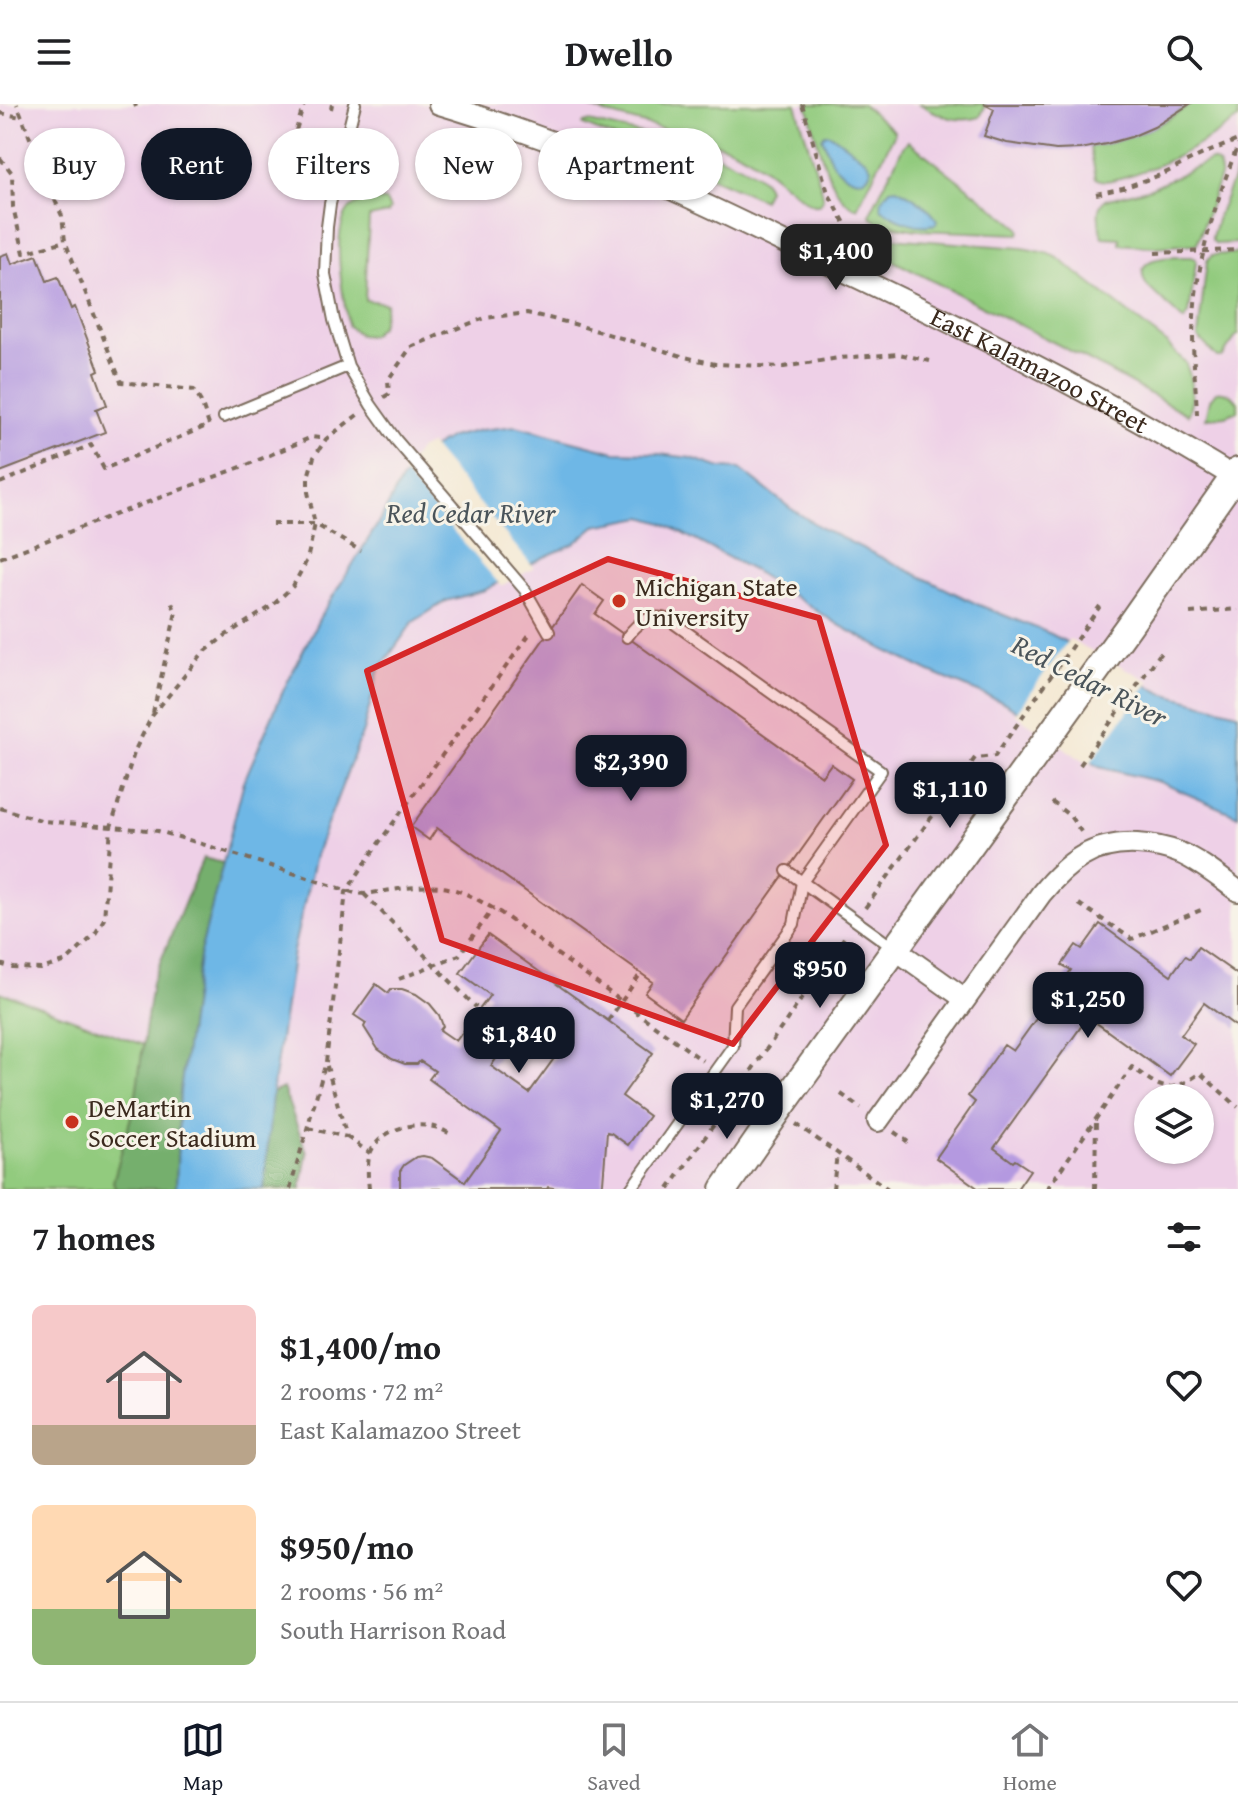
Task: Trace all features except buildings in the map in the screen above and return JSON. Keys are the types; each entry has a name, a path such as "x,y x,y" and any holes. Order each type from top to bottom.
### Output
{"street":[{"name":"East Kalamazoo Street","path":"439,104 651,181 743,223 908,301 1237,476"},
{"path":"724,1189 1237,476"},
{"path":"878,1121 1041,894 1074,861 1111,845 1154,845 1180,853 1238,891"},
{"path":"895,949 965,999"}],"lane":[{"path":"355,104 330,204 325,274 334,320 348,366 396,440 525,590 549,632"},
{"path":"224,417 348,366"},
{"path":"627,637 642,620 663,617 671,621 881,771 802,882 794,924 735,1006 733,1046 631,1189"},
{"path":"787,871 895,949"}],"path":[{"path":"0,483 91,445 104,469 209,425 194,390 121,382 65,241 62,216 17,104"},
{"path":"297,128 304,104"},
{"path":"802,104 828,193 850,232"},
{"path":"0,113 22,118"},
{"path":"1096,194 1163,174 1238,142"},
{"path":"1197,415 1193,318 1204,251 1238,142"},
{"path":"0,158 12,173 13,207 24,253 65,241"},
{"path":"1155,253 1238,250"},
{"path":"411,347 485,318 527,313 715,364 784,367 838,358 899,354 930,361"},
{"path":"0,558 312,437 326,439 314,457 308,477 315,524 307,560 293,586 272,606 202,654 152,716 135,750 111,827 104,919 95,934 67,961 41,969 0,964"},
{"path":"272,524 315,524 361,551"},
{"path":"152,716 176,612 171,601"},
{"path":"669,1189 856,921 975,758 995,756 1100,606"},
{"path":"1190,613 1238,609"},
{"path":"290,1189 326,1062 346,892 541,617"},
{"path":"1080,765 1162,651"},
{"path":"1052,802 1070,816 1082,833"},
{"path":"0,808 44,821 158,831 346,892 364,894 427,887 448,888 501,913 716,1071 754,1095"},
{"path":"364,894 476,1007"},
{"path":"1079,904 1132,939 1201,910"},
{"path":"399,979 459,955 493,909"},
{"path":"608,1021 641,973"},
{"path":"326,1062 347,1137"},
{"path":"1047,1189 1132,1067 1166,1088 1181,1086 1200,1073 1238,1107"},
{"path":"1095,1189 1096,1118"},
{"path":"369,1189 367,1172 370,1153 379,1141 395,1129 418,1125 435,1127 451,1134"},
{"path":"308,1128 347,1137 370,1153"},
{"path":"812,1135 888,1189"},
{"path":"833,1189 837,1153"}],"highlighted area":[{"path":"608,559 819,618 886,845 733,1044 442,940 367,671"}],"shaded area":[{"name":"Michigan State University","path":"0,104 1238,104 1238,1189 0,1189"}],"green space":[{"path":"579,104 796,104 822,191 822,201 819,205 809,203 760,165 723,145 723,128 659,128"},
{"path":"807,104 862,104 894,131 857,208 838,193 831,179"},
{"path":"920,104 986,105 980,117 964,120 942,115"},
{"path":"1190,104 1238,104 1238,119 1196,146 1152,168 1110,180 1096,178 1090,147 1143,132"},
{"path":"589,122 615,128 590,128 584,123"},
{"path":"908,141 1017,226 1019,234 917,230 879,223 870,216"},
{"path":"723,158 759,177 768,189 763,200 723,183"},
{"path":"1211,160 1219,164 1221,173 1196,244 1155,247 1120,244 1120,238 1102,237 1099,212 1105,200 1151,188"},
{"path":"1238,167 1238,243 1216,244 1212,237"},
{"path":"370,200 386,201 390,209 388,213 369,217 365,300 386,303 381,326 370,336 360,335 348,326 341,284 340,236 348,211"},
{"path":"877,237 1022,248 1058,258 1164,341 1185,362 1190,375 1192,398 1188,415 1092,362 868,248"},
{"path":"1238,253 1238,334 1223,355 1217,357 1198,337 1207,261 1212,255"},
{"path":"1191,257 1196,262 1189,314 1184,321 1147,286 1143,276 1144,268 1155,260"},
{"path":"1216,392 1225,392 1233,397 1238,402 1238,411 1206,418 1210,400"},
{"path":"203,858 223,863 199,957 180,1091 176,1189 116,1189 113,1182 135,1102 152,982"},
{"name":"DeMartin Soccer Stadium","path":"0,992 168,1054 119,1189 0,1189"},
{"path":"283,1088 307,1153 301,1189 264,1189 272,1093"}],"water":[{"path":"830,134 865,159 871,168 864,179 847,176 836,167 822,138"},
{"path":"896,188 924,206 937,220 936,224 907,222 881,208 881,200 890,189"},
{"name":"Red Cedar River","path":"516,426 615,452 691,458 721,468 740,469 823,529 979,605 1051,634 1162,693 1238,713 1238,816 1160,782 1099,767 1007,704 883,649 754,571 663,523 643,517 595,526 574,544 485,590 446,601 413,622 379,670 363,731 315,856 293,951 272,1093 264,1189 176,1189 180,1091 199,957 244,781 283,691 320,617 400,482 421,454 451,437"}],"pier":[{"path":"430,444 534,568 501,586 402,472 419,450"},
{"path":"1069,639 1150,681 1089,765 1015,714"}],"place":[{"name":"Michigan State University","path":"619,601"},
{"name":"DeMartin Soccer Stadium","path":"72,1122"}]}
